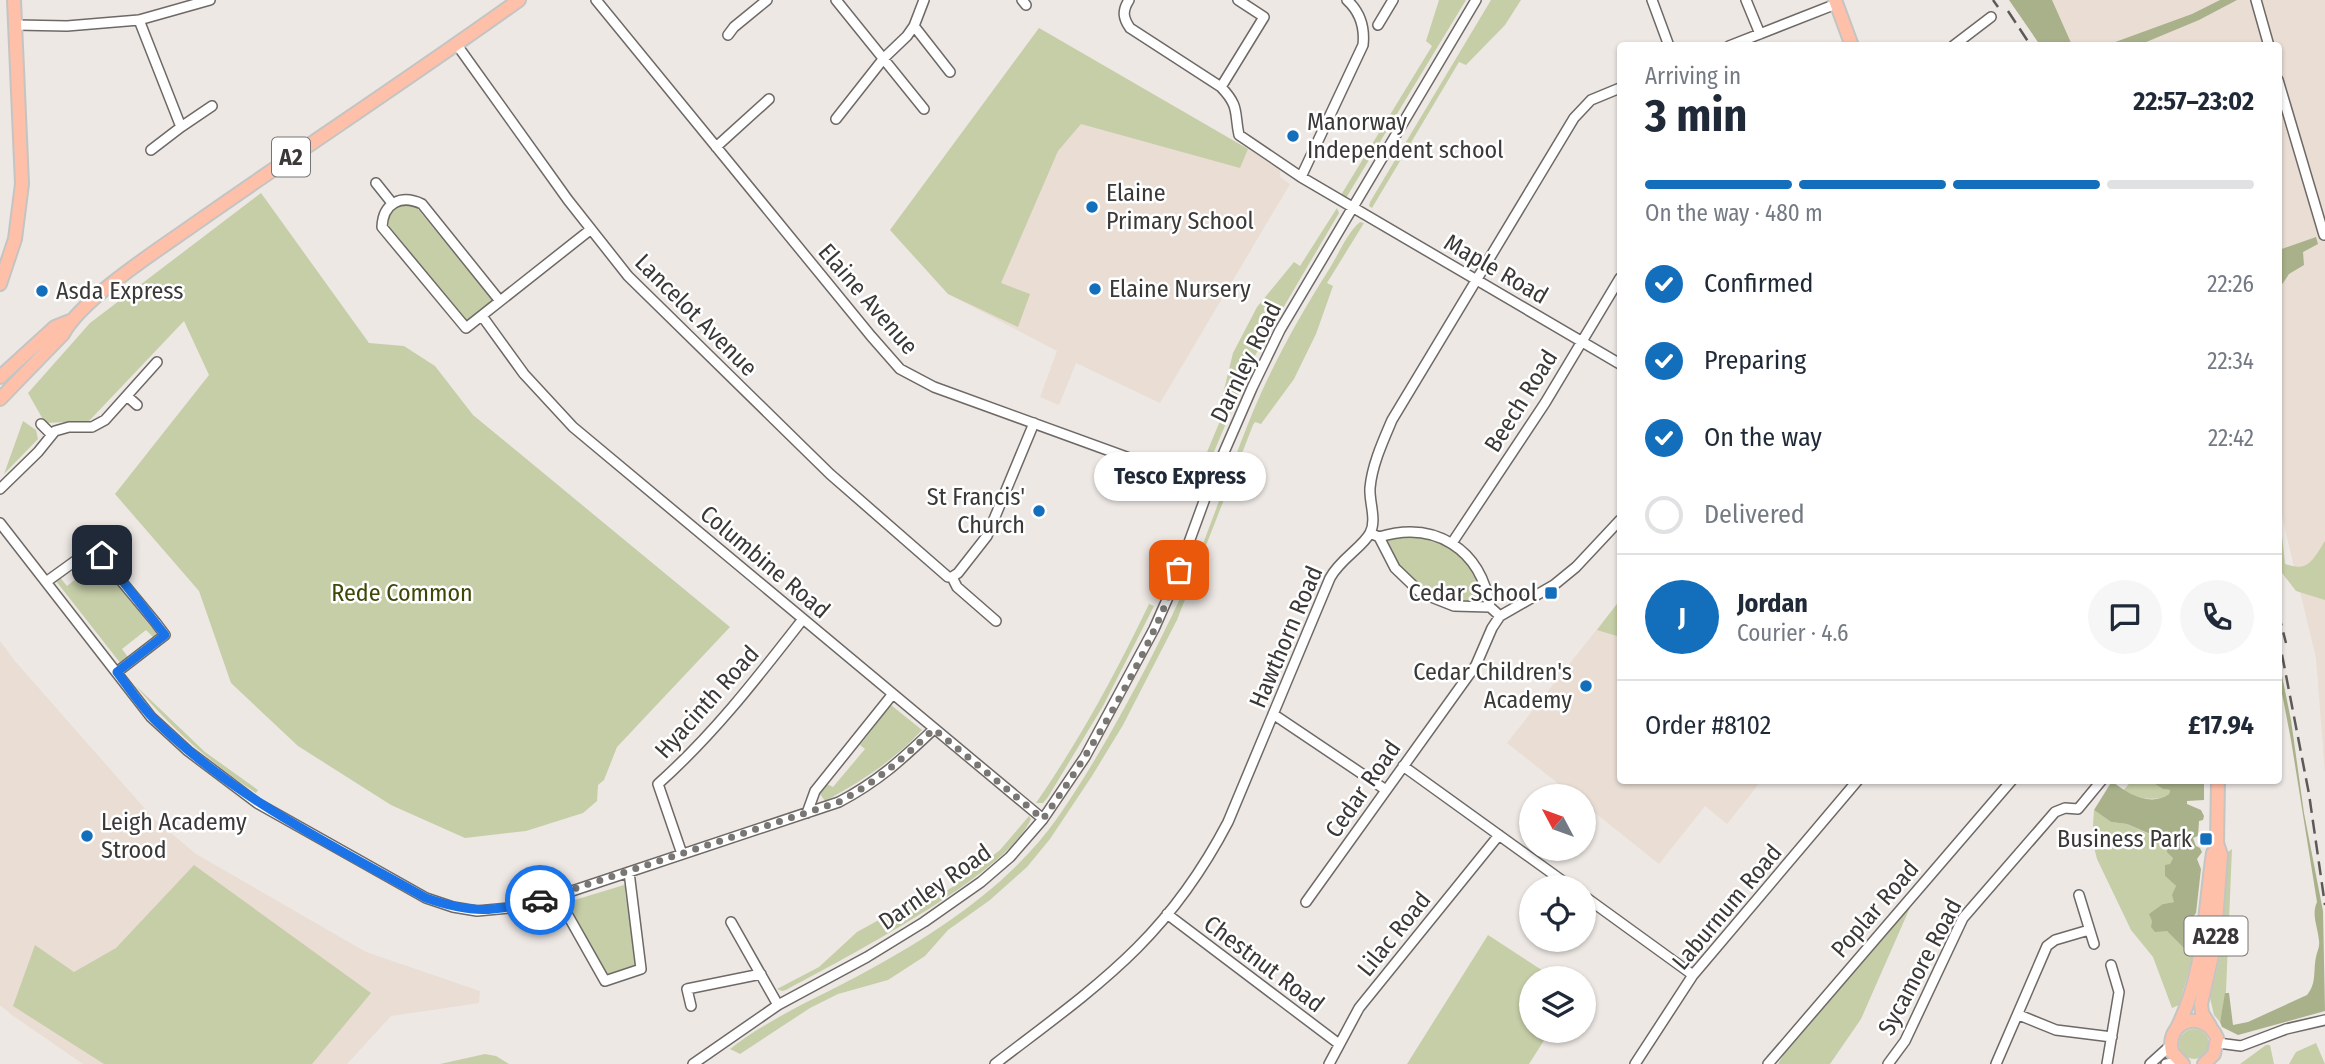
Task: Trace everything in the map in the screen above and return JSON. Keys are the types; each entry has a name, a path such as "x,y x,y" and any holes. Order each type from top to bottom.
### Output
{"main road":[{"path":"0,284 15,239 22,184 14,0"},
{"name":"A2","path":"4,394 62,334 70,321 113,284 519,0"},
{"path":"1835,2 1850,42"},
{"name":"A2","path":"0,377 6,363 55,327 70,321"},
{"path":"0,377 4,394"},
{"name":"A228","path":"2177,1028 2188,1005 2204,944 2213,854 2217,843 2218,784"},
{"name":"A228","path":"2210,1026 2200,1007 2216,937 2221,855 2217,843"},
{"path":"2181,1063 2172,1052 2172,1035 2186,1022 2196,1020 2210,1026 2216,1035 2218,1043 2208,1062"}],"street":[{"path":"16,25 67,26 139,20 210,0"},
{"name":"Elaine Avenue","path":"596,0 900,369 934,387 1209,487"},
{"path":"728,35 767,0"},
{"path":"835,0 924,110"},
{"path":"836,119 884,58 914,26 924,0"},
{"path":"1129,0 1123,9 1124,19 1130,28 1221,87 1264,17 1238,0"},
{"path":"1301,177 1363,45 1361,22 1355,8 1347,0"},
{"path":"1378,25 1393,0"},
{"name":"Darnley Road","path":"693,1064 778,1005 867,957 924,922 981,882 1010,857 1043,819 1085,757 1154,629 1173,586 1209,487 1251,388 1280,330 1476,0"},
{"path":"1652,0 1668,42"},
{"path":"1746,0 1760,34"},
{"path":"2256,0 2268,42"},
{"path":"1739,42 1835,2"},
{"path":"1958,42 1991,17"},
{"path":"139,20 181,127"},
{"path":"914,26 950,72"},
{"name":"Lancelot Avenue","path":"457,45 590,230 635,284 821,465 996,621"},
{"name":"Maple Road","path":"1221,87 1238,114 1239,135 1301,177 1617,362"},
{"path":"1490,607 1454,606 1421,593 1395,568 1375,535 1372,523 1370,489 1381,443 1392,420 1574,118 1591,100 1617,89"},
{"path":"2282,93 2324,235"},
{"path":"716,147 769,99"},
{"path":"151,150 212,106"},
{"path":"376,183 392,203"},
{"path":"500,301 422,204 406,199 392,203 382,218 382,227 467,328 590,230"},
{"name":"Beech Road","path":"1452,543 1545,403 1617,283"},
{"name":"Columbine Road","path":"482,316 524,374 573,427 1043,819"},
{"path":"0,489 51,434 64,428 98,425 105,420 157,362"},
{"path":"127,396 137,405"},
{"path":"41,424 51,434"},
{"path":"949,577 962,569 985,540 1034,424"},
{"path":"0,523 151,717 221,778 257,803 426,898 453,907 477,911 509,908 557,896 839,802 870,785 934,729"},
{"path":"1375,535 1416,532 1452,543 1478,571 1488,592 1490,607 1500,617 1554,585 1576,567 1617,523"},
{"name":"Hawthorn Road","path":"995,1064 1083,995 1136,949 1167,915 1209,857 1228,822 1329,578 1336,567 1375,535"},
{"path":"46,582 89,551 97,550 167,634 117,672"},
{"name":"Cedar Road","path":"1306,902 1476,665 1492,628 1500,617"},
{"name":"Hyacinth Road","path":"682,854 658,784 723,721 803,619"},
{"path":"807,813 816,791 892,695"},
{"path":"1273,714 1386,790"},
{"path":"1403,766 1554,875"},
{"name":"Laburnum Road","path":"1635,1064 1693,975 1855,784"},
{"name":"Poplar Road","path":"1768,1064 2009,784"},
{"name":"Sycamore Road","path":"1888,1064 1905,1041 1965,915 2055,812 2065,808 2078,809 2099,784"},
{"name":"Lilac Road","path":"1329,1064 1359,1007 1499,835"},
{"path":"557,896 605,981 641,968 629,872"},
{"path":"2079,895 2094,944"},
{"path":"1596,906 1693,975"},
{"name":"Chestnut Road","path":"1167,915 1339,1044"},
{"path":"731,922 778,1005"},
{"path":"1996,1064 2047,946 2055,940 2089,930"},
{"path":"2107,1064 2119,992 2111,965"},
{"path":"691,1006 687,989 761,974"},
{"path":"2019,1015 2056,1030 2112,1037"},
{"path":"2218,1043 2245,1045 2321,1020"},
{"path":"2150,1064 2171,1045"},
{"path":"2166,1064 2181,1063"}],"shaded area":[{"path":"2021,0 2325,0 2325,773 2316,658 2282,516 2282,42 2053,42"},
{"name":"Elaine Primary School","path":"1039,28 1248,149 1280,170 1280,177 1290,184 1160,403 1076,363 1059,405 1040,397 1057,351 948,294 890,230"},
{"name":"Cedar Children's Academy","path":"1617,604 1617,784 1759,784 1727,824 1705,806 1659,864 1596,814 1596,784 1559,784 1507,743"},
{"name":"Leigh Academy Strood","path":"0,641 153,818 196,854 366,952 480,991 479,1003 391,1016 347,1064 83,1064 12,1015 0,1005"}],"green space":[{"path":"1439,0 1466,0 1346,198 1341,195 1432,46 1426,41"},
{"path":"1491,0 1521,0 1505,25 1466,65 1459,62 1372,208 1369,206 1370,202"},
{"path":"2009,0 2052,0 2071,42 2038,42"},
{"path":"2220,0 2237,0 2199,20 2146,42 2115,42 2192,14"},
{"path":"1039,28 1248,149 1240,168 1081,124 1058,151 1001,283 1030,294 1018,327 948,294 890,230"},
{"name":"Rede Common","path":"261,193 369,343 404,346 435,366 473,415 730,627 617,747 604,780 598,785 597,801 583,813 526,831 465,838 391,805 298,746 231,683 199,591 115,494 209,375 184,321 89,421 45,423 28,393 90,323"},
{"path":"410,204 417,208 487,293 490,292 495,302 466,324 390,234 387,218 391,212 402,205"},
{"path":"1337,208 1339,213 1253,359 1206,471 1201,477 1197,476 1225,409 1220,406 1233,353 1257,307 1294,262 1300,266"},
{"path":"1360,222 1364,223 1327,283 1333,286 1316,334 1294,379 1261,424 1255,422 1253,425 1177,620 1123,725 1050,839 1027,867 990,900 948,930 925,956 888,980 838,994 810,1008 740,1054 730,1049 775,1019 884,962 967,908 1016,866 1058,817 1108,737 1186,586 1248,424 1274,365 1346,239"},
{"path":"2316,237 2318,244 2303,252 2304,265 2289,274 2282,284 2282,249"},
{"path":"23,421 36,430 38,439 4,474"},
{"path":"2282,536 2285,564 2300,567 2310,563 2325,541 2325,600 2296,591 2282,573"},
{"path":"1394,537 1435,540 1456,552 1472,570 1485,605 1436,596 1413,581 1384,540"},
{"path":"87,554 100,558 100,563 151,627 156,629 156,640 146,630 122,649 130,660 121,664 56,581 59,576 67,586 94,565"},
{"path":"1149,604 1154,606 1103,706 1048,797 1043,803 1036,803 1096,706"},
{"path":"1617,604 1617,636 1597,630"},
{"path":"2282,676 2323,911 2325,1011 2238,1035 2222,1027 2220,1022 2225,993 2229,993 2233,1025 2248,1022 2307,995 2313,981 2319,945 2315,916 2317,902 2282,694"},
{"path":"135,685 205,752 258,790 256,793 191,744"},
{"path":"891,705 922,730 876,770 825,801 820,794 827,784 833,787 865,749 860,745"},
{"path":"2110,784 2116,784 2139,797 2155,799 2169,794 2170,790 2155,784 2204,784 2204,800 2187,801 2187,804 2201,810 2204,816 2203,820 2199,821 2198,836 2193,838 2202,852 2197,859 2201,869 2196,913 2193,917 2196,940 2194,944 2184,948 2167,931 2155,932 2151,927 2149,914 2163,904 2174,902 2172,895 2176,886 2165,876 2165,865 2170,864 2173,858 2167,852 2166,841 2127,824 2111,822 2094,810"},
{"path":"2129,784 2155,784 2170,790 2169,794 2158,798 2134,796 2123,791"},
{"path":"2094,810 2111,822 2127,824 2166,842 2173,858 2165,876 2176,886 2174,902 2163,904 2167,931 2188,948 2194,944 2196,947 2179,1005 2172,1008 2153,957 2131,930 2097,859 2092,840"},
{"path":"1029,816 1031,819 1016,841 991,865 958,890 845,958 786,990 777,989 819,967 857,932 897,910 935,898 954,886 1000,850"},
{"path":"2232,849 2226,991 2220,1022 2214,1015 2210,998 2223,944 2224,855"},
{"path":"194,865 371,993 312,1064 104,1064 13,1006 35,945 74,972 116,948"},
{"path":"624,885 628,890 625,891 636,966 606,975 571,908 568,909 568,902"},
{"path":"1912,903 1861,1019 1830,1064 1778,1064 1860,961"},
{"path":"1488,935 1536,966 1519,966 1519,1043 1542,1043 1529,1064 1407,1064"},
{"path":"2194,1029 2205,1033 2209,1044 2205,1055 2194,1059 2183,1055 2179,1044 2183,1033"},
{"path":"2316,1043 2325,1064 2289,1064 2296,1052"},
{"path":"2266,1045 2270,1045 2274,1064 2240,1064"},
{"path":"485,1054 496,1056 509,1064 440,1064"}],"railway":[{"path":"1993,0 1998,7"},
{"path":"2008,11 2028,42"},
{"path":"2282,628 2286,643"},
{"path":"2282,655 2309,794 2325,905"}],"way so far":[{"path":"540,900 839,802 870,785 934,729 1043,819 1085,757 1126,683 1154,629 1179,570"}],"place":[{"name":"Manorway Independent school","path":"1293,136"},
{"name":"Elaine Primary School","path":"1092,207"},
{"name":"Elaine Nursery","path":"1095,289"},
{"name":"Asda Express","path":"42,291"},
{"name":"St Francis' Church","path":"1039,511"},
{"name":"Tesco Express","path":"1179,570"},
{"name":"Cedar School","path":"1551,593"},
{"name":"Cedar Children's Academy","path":"1586,686"},
{"name":"Leigh Academy Strood","path":"87,836"},
{"name":"Business Park","path":"2206,839"}],"route":[{"path":"102,555 165,635 117,672 151,717 221,778 257,803 426,898 477,911 509,908 540,900"}]}
